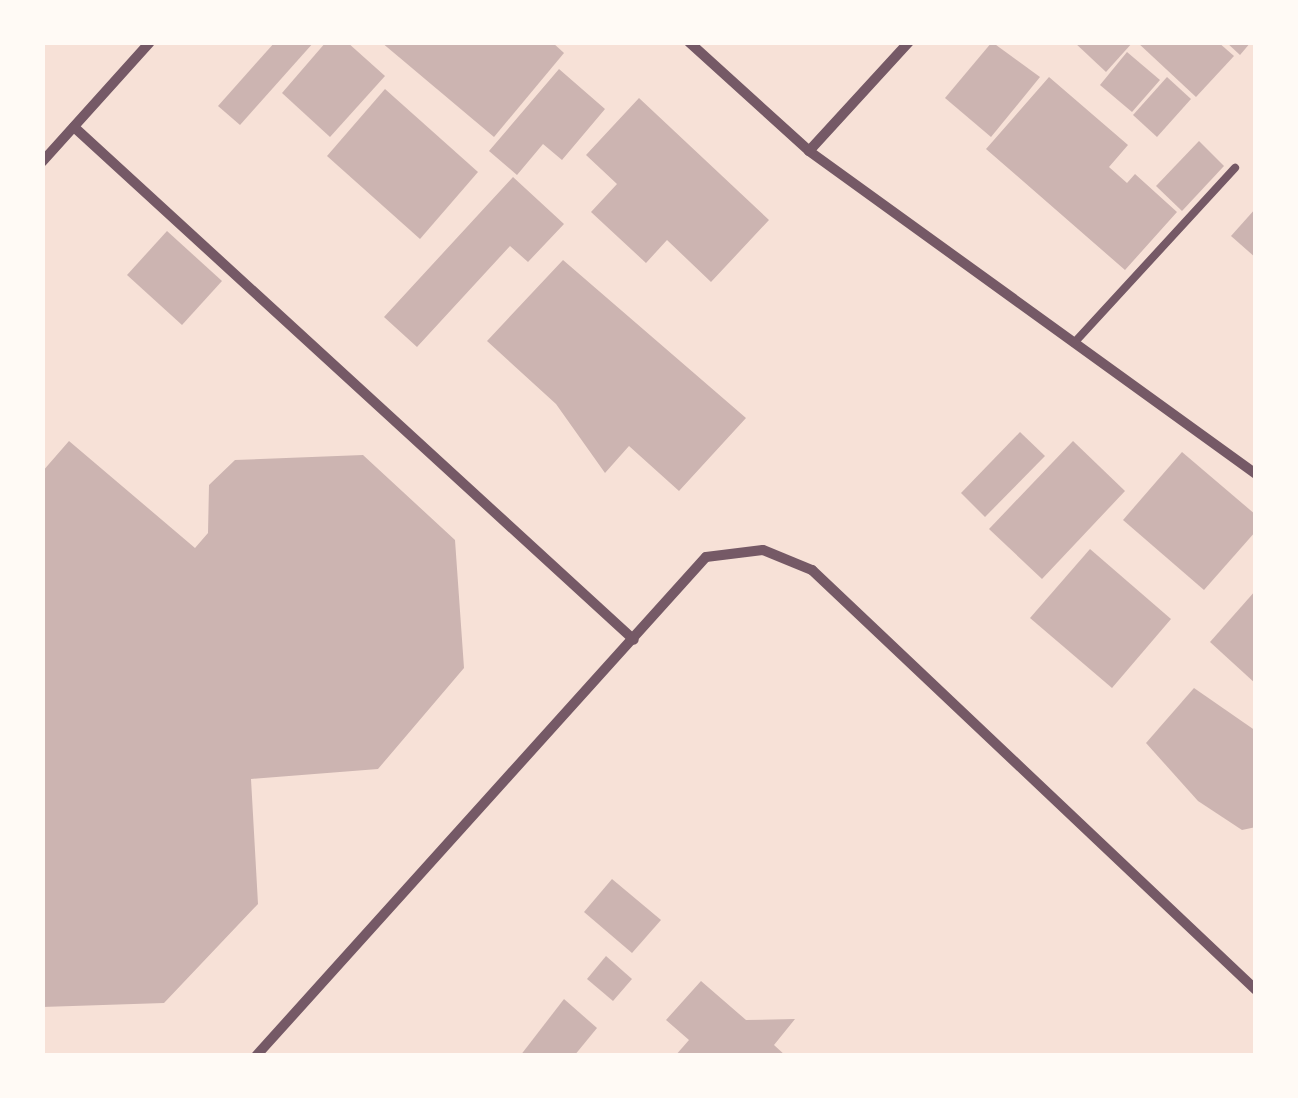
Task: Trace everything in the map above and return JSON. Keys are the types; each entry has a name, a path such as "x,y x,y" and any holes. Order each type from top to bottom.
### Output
{"street":[{"path":"42,162 150,42"},
{"path":"689,42 809,151 1256,474"},
{"path":"809,151 909,42"},
{"path":"74,127 634,640"},
{"path":"256,1056 706,557 764,550 812,570 1256,990"}],"lane":[{"path":"1074,342 1236,168"}],"building":[{"path":"275,42 314,42 240,125 218,106"},
{"path":"326,42 347,42 385,76 330,137 282,93"},
{"path":"381,42 552,42 564,53 494,137"},
{"path":"992,42 1040,77 991,137 945,98"},
{"path":"1074,42 1133,42 1106,72"},
{"path":"1137,42 1218,42 1234,56 1196,97"},
{"path":"1226,42 1251,42 1240,55"},
{"path":"1127,52 1160,80 1132,112 1100,85"},
{"path":"559,69 605,109 562,160 543,144 517,175 489,151"},
{"path":"1049,77 1128,145 1109,167 1127,183 1135,174 1177,212 1125,270 986,149"},
{"path":"1167,77 1191,99 1157,137 1133,115"},
{"path":"385,89 478,172 420,239 327,156"},
{"path":"639,98 769,220 711,282 667,240 646,263 591,212 617,184 586,155"},
{"path":"1199,141 1224,166 1182,211 1156,186"},
{"path":"513,177 564,224 528,262 510,246 417,347 384,317"},
{"path":"1256,208 1256,258 1231,236"},
{"path":"167,231 222,281 182,325 127,275"},
{"path":"563,260 746,418 679,491 629,446 605,473 556,404 487,341"},
{"path":"1020,432 1045,456 985,517 961,493"},
{"path":"69,441 195,548 208,533 209,485 235,460 363,455 455,540 464,668 378,769 251,779 258,904 164,1003 42,1007 42,472"},
{"path":"1073,441 1125,491 1042,579 989,529"},
{"path":"1182,452 1256,515 1256,531 1204,590 1123,520"},
{"path":"1090,549 1171,619 1112,688 1030,618"},
{"path":"1256,590 1256,684 1210,642"},
{"path":"1194,688 1256,731 1256,827 1242,830 1198,801 1146,743"},
{"path":"612,879 661,920 632,953 584,912"},
{"path":"606,956 632,979 613,1001 587,979"},
{"path":"701,981 746,1020 795,1019 774,1045 786,1056 675,1056 689,1040 666,1020"},
{"path":"564,999 597,1028 574,1056 520,1056"}]}
